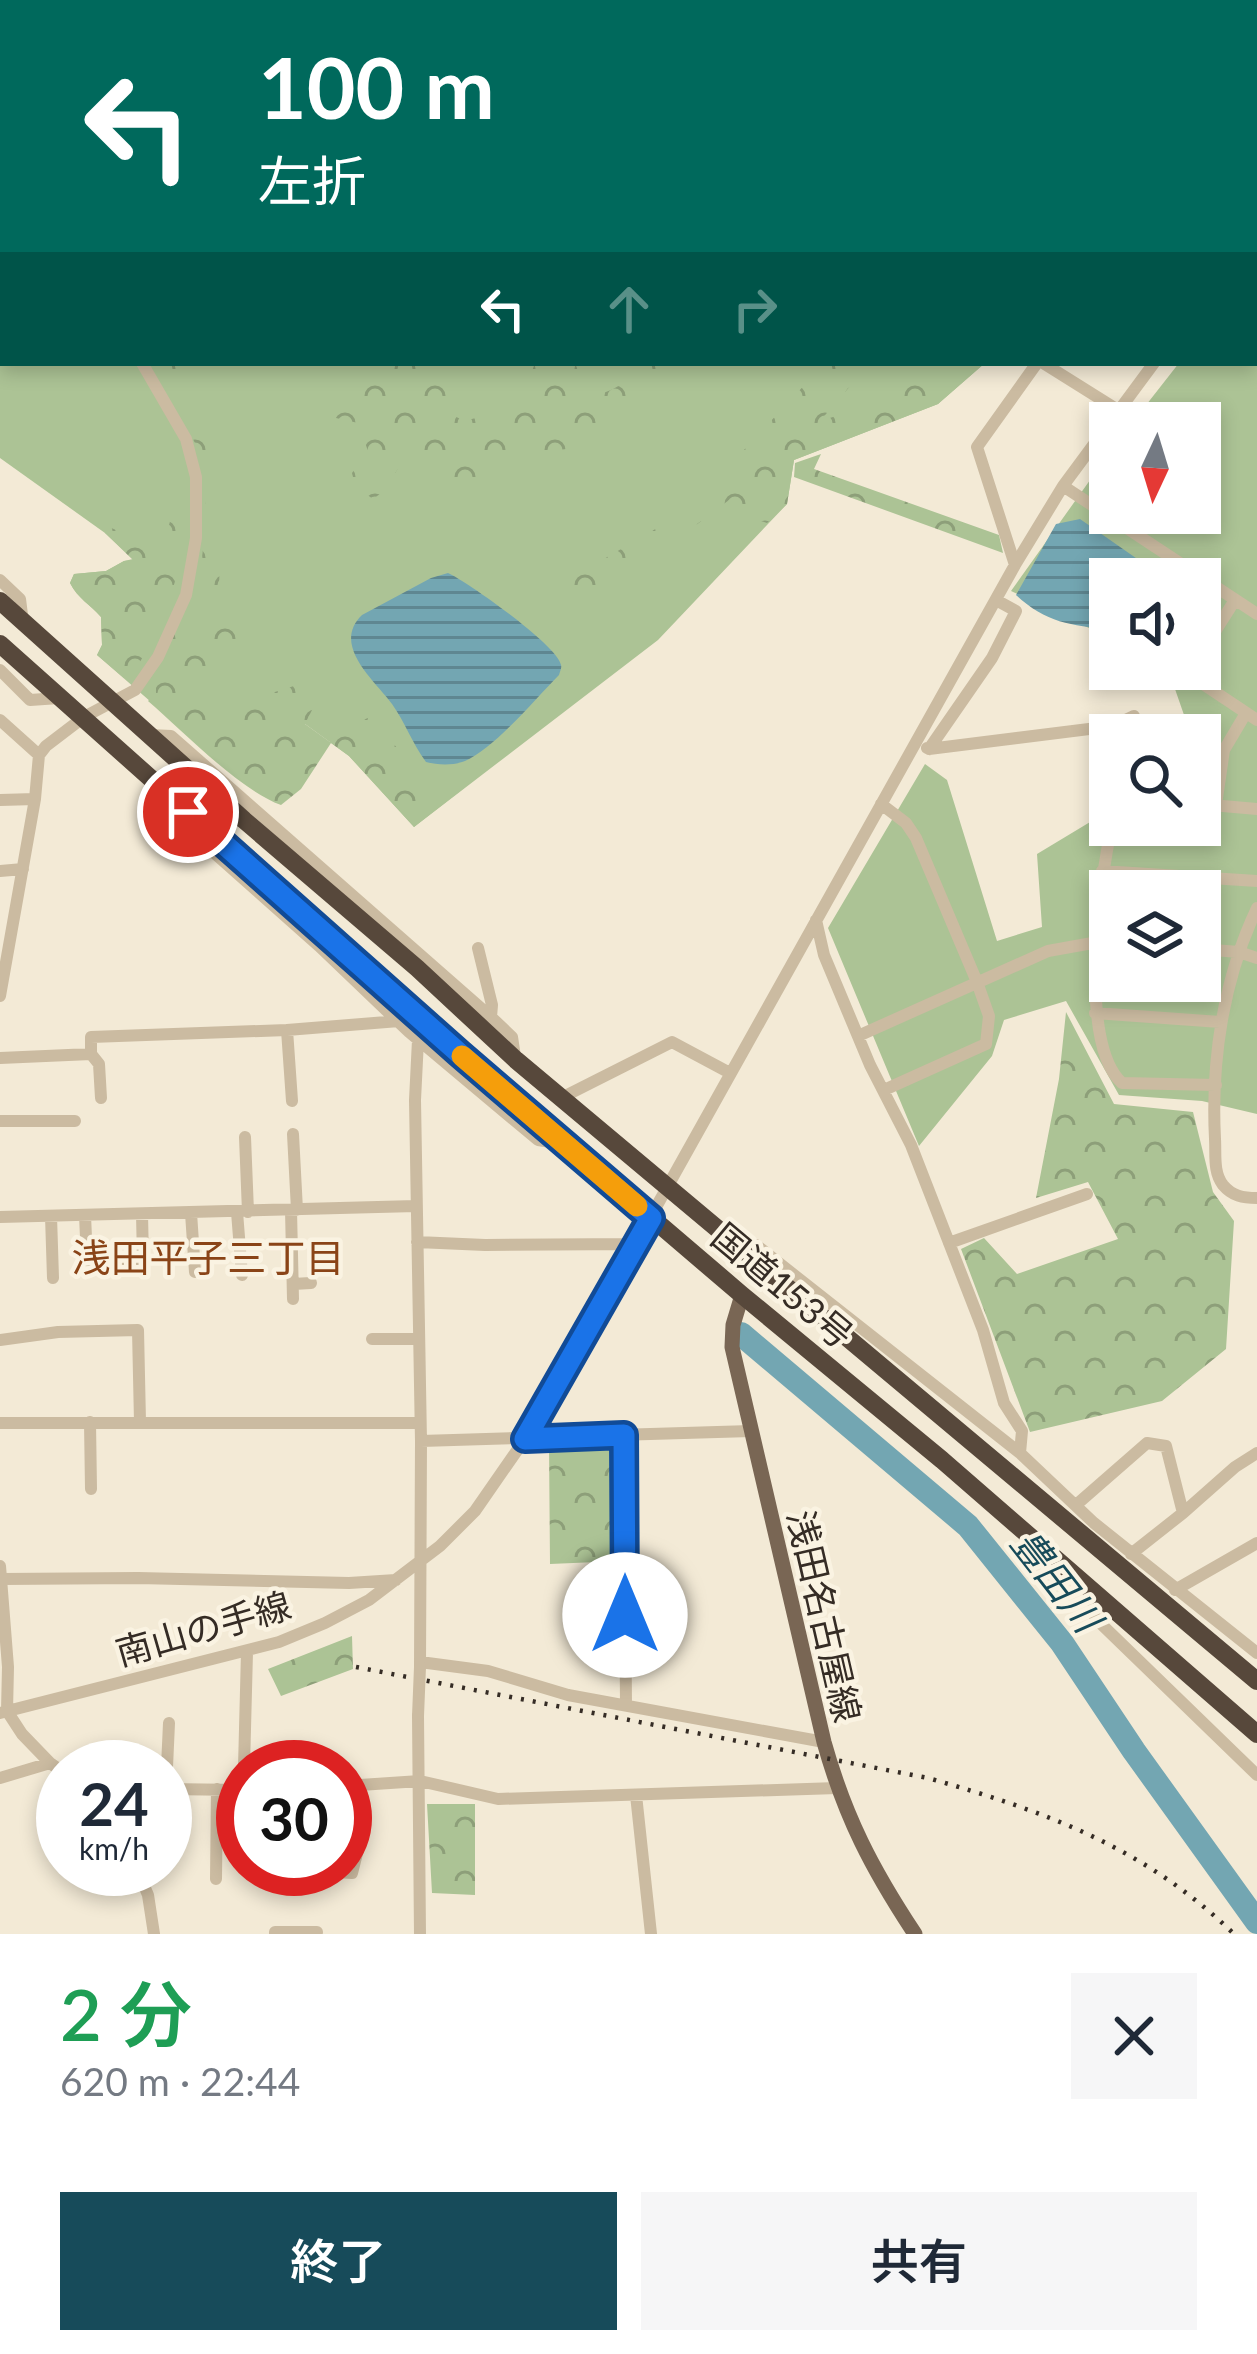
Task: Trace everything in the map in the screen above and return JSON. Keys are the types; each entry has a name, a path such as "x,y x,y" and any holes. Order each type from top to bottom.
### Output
{"highway":[{"name":"国道153号","path":"0,601 148,735 422,964 516,1060 958,1432 1080,1527 1174,1614 1257,1681"},
{"name":"国道153号","path":"0,644 565,1144 943,1460 1257,1734"},
{"path":"1048,1553 1080,1527"}],"main road":[{"name":"浅田名古屋線","path":"742,1295 732,1347 824,1742 855,1833 915,1934"}],"street":[{"path":"0,996 4,941 23,869 39,755 84,718 135,690 158,657 186,596 196,538 196,476 186,439 144,366"},
{"path":"1015,565 977,447 1038,366"},
{"path":"1045,366 1105,402"},
{"name":"南山の手線","path":"1124,402 1152,366"},
{"name":"南山の手線","path":"3,1712 248,1652 325,1623 396,1580 475,1511 525,1439 1015,565 1089,450"},
{"path":"1063,486 1257,614"},
{"path":"0,580 20,599 23,623"},
{"path":"929,749 992,658 1016,611 996,600"},
{"path":"1221,622 1235,600"},
{"path":"0,670 30,700 59,698"},
{"path":"1211,690 1251,717 1224,750 1221,771"},
{"path":"1,721 39,755"},
{"path":"914,744 929,749 1089,729"},
{"path":"164,788 167,812 418,1040 538,1140 565,1144"},
{"path":"0,800 35,799"},
{"path":"881,804 906,823 916,838 989,1016 986,1044 884,1090"},
{"path":"1221,806 1257,809"},
{"path":"0,871 23,869"},
{"path":"1221,879 1257,881"},
{"path":"1257,908 1220,1022 1216,1085 1216,1173 1236,1196 1257,1198"},
{"path":"815,919 824,955 858,1036 911,1145 983,1330 1004,1403 1022,1431 1020,1453"},
{"path":"858,1036 1048,950 1089,944"},
{"path":"319,946 346,953"},
{"path":"478,949 491,1017"},
{"path":"1221,951 1257,958"},
{"path":"422,964 512,1037 516,1060"},
{"path":"1096,1002 1098,1028 1114,1076 1122,1083 1216,1085"},
{"path":"1095,1012 1220,1022"},
{"path":"101,1098 91,1037 399,1021"},
{"path":"287,1030 292,1101"},
{"path":"418,1040 420,1934"},
{"path":"561,1098 672,1042 730,1073"},
{"path":"0,1058 91,1054"},
{"path":"0,1121 75,1120"},
{"path":"293,1134 293,1291 311,1283"},
{"path":"245,1137 245,1266"},
{"path":"949,1243 1088,1194"},
{"path":"0,1217 416,1206"},
{"path":"191,1213 195,1272"},
{"path":"85,1215 87,1260 143,1259 142,1214"},
{"path":"51,1216 53,1278"},
{"path":"417,1242 635,1244"},
{"path":"731,1243 756,1245 1020,1453 1076,1505 1080,1527 1131,1554 1251,1648 1257,1632"},
{"path":"0,1340 58,1332 138,1330 140,1422"},
{"path":"372,1339 419,1339"},
{"path":"958,1405 958,1432"},
{"path":"90,1422 91,1490"},
{"path":"0,1424 421,1423"},
{"path":"421,1441 751,1431"},
{"path":"624,1435 626,1705"},
{"path":"1076,1505 1147,1444 1166,1446 1183,1514"},
{"path":"1131,1554 1257,1453"},
{"path":"1175,1590 1257,1543"},
{"path":"0,1567 1,1626 8,1667 3,1712 36,1748"},
{"path":"1163,1579 1174,1614"},
{"path":"2,1580 396,1580"},
{"path":"1095,1593 1096,1619 1257,1775"},
{"path":"245,1740 248,1652"},
{"path":"420,1665 488,1671 568,1695 824,1742"},
{"path":"1195,1712 1225,1707"},
{"path":"168,1740 169,1723"},
{"path":"0,1778 36,1767"},
{"path":"372,1784 420,1781 498,1799 837,1788"},
{"path":"636,1795 651,1934"},
{"path":"148,1896 154,1934"},
{"path":"275,1934 317,1932"}],"green space":[{"path":"0,366 982,366 938,404 794,460 787,504 658,640 414,827 349,756 305,724 228,769 97,655 102,645 101,617 70,583 74,574 106,571 133,559 105,533 0,458"},
{"path":"159,366 214,369 210,383 183,378 181,392 210,457 212,522 220,550 219,591 204,597 197,593 205,526 204,473 197,446"},
{"path":"370,366 438,366 450,381 447,412 464,421 503,411 534,366 576,366 588,396 614,389 644,366 689,366 634,408 626,431 580,447 545,452 494,482 454,481 405,457 384,491 373,499 355,486 352,473 368,451 358,423 336,418 335,399 353,373 364,377"},
{"path":"822,366 867,366 820,421 893,395 905,377 940,383 966,366 982,366 938,404 794,460 787,504 767,523 740,514 729,500 675,541 589,590 576,603 542,595 547,584 568,580 688,510"},
{"path":"1177,366 1257,366 1257,1114 1202,1101 1119,1095 1066,1001 1004,1020 992,1056 919,1146 828,928 925,764 947,780 997,941 1042,927 1037,854 1089,823 1089,846 1221,846 1221,714 1184,714 1175,690 1221,690 1221,558 1089,558 1089,628 1011,591 1089,481 1089,534 1221,534 1221,402 1148,402"},
{"path":"821,454 814,469 999,535 1003,553 794,477 795,463"},
{"path":"182,492 183,541 173,587 133,675 124,678 97,655 102,645 101,617 70,583 74,574 106,571 133,560 105,533 109,527 130,536 164,537"},
{"path":"192,606 252,642 213,684 206,703 228,715 259,697 297,685 315,697 305,724 330,742 338,732 372,716 429,789 459,784 464,788 414,827 349,756 331,743 301,789 281,805 247,786 148,701 156,693 168,648"},
{"path":"1066,1012 1114,1104 1193,1112 1213,1192 1234,1221 1226,1349 1162,1401 1030,1432 961,1249 984,1238 1017,1274 1118,1239 1088,1182 1036,1198 1059,1079"},
{"path":"549,1443 620,1444 620,1561 550,1564"},
{"path":"352,1636 353,1669 281,1696 268,1669"},
{"path":"427,1804 475,1804 475,1895 432,1893"}],"water":[{"path":"1080,519 1089,525 1089,534 1102,534 1136,558 1089,558 1089,627 1049,617 1016,595 1056,524"},
{"path":"448,573 529,630 561,667 559,675 489,746 455,764 426,762 392,704 359,662 351,638 362,615"}],"waterway":[{"name":"豊田川","path":"741,1334 968,1526 1062,1643 1257,1922"}],"railway":[{"path":"356,1667 928,1778 972,1791 1053,1819 1129,1855 1234,1934"}],"slow traffic":[{"path":"462,1056 637,1206"}],"district":[{"name":"浅田平子三丁目","path":"208,1257"}],"route":[{"path":"188,812 651,1218 525,1439 624,1435 625,1615"}]}
